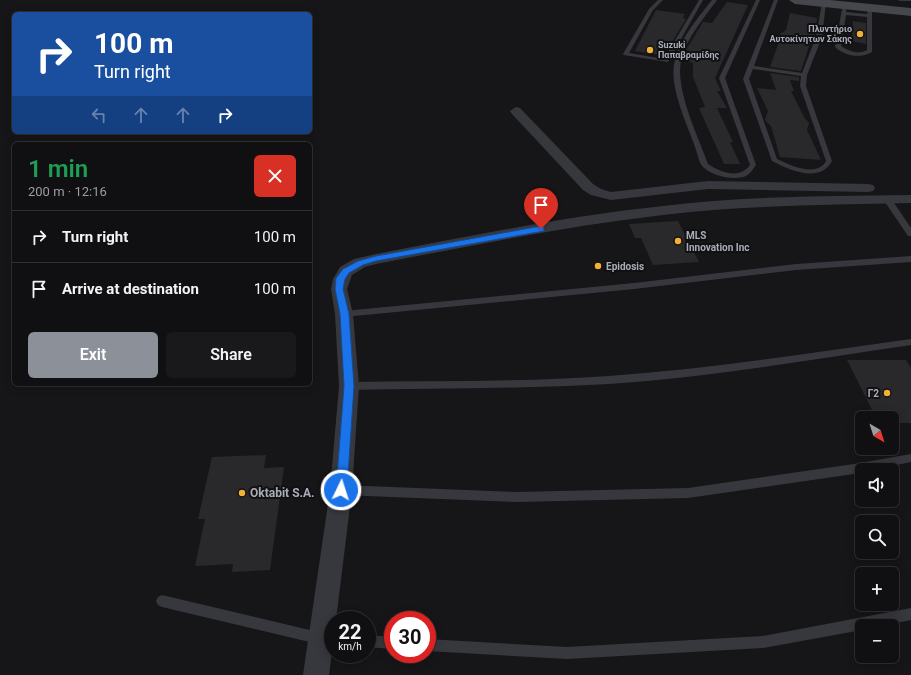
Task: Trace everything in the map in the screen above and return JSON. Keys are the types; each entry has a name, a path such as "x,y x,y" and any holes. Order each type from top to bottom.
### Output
{"main road":[{"path":"794,0 824,3 845,9 869,12 911,12"}],"street":[{"path":"516,111 588,187 596,192 610,196 708,185 911,189"},
{"path":"330,611 349,386 344,314 339,289 341,278 346,271 360,263 376,259 601,218 657,211 798,201 911,199"},
{"path":"316,675 324,651"}],"lane":[{"path":"661,0 651,9 626,54 628,56 666,61 701,0"},
{"path":"715,0 687,40 678,65 678,82 705,165 721,174 735,175 751,171 753,165 722,78 758,0"},
{"path":"776,0 746,79 774,160 792,168 812,171 826,167 829,161 803,86 804,75 819,37 824,3"},
{"path":"900,0 911,0"},
{"path":"845,9 838,47 855,54 863,54 870,51 869,12"},
{"path":"751,67 804,75"},
{"path":"887,199 911,234"},
{"path":"344,314 634,286 796,267 911,259"},
{"path":"349,386 573,382 644,377 719,370 911,342"},
{"path":"341,490 517,497 688,493 854,469 911,458"},
{"path":"162,601 324,638"},
{"path":"436,646 567,653 763,642 911,614"}],"building":[{"path":"727,2 748,5 715,78 721,91 717,91 727,108 717,108 733,142 730,142 740,164 724,164 699,108 705,107 693,77 693,63 689,62 693,52 686,50 703,22 712,23"},
{"path":"656,10 685,14 683,18 686,19 669,47 664,46 660,55 635,51"},
{"path":"790,13 817,18 814,39 809,46 801,71 770,67 779,42 780,34 786,30"},
{"name":"Πλυντήριο Αυτοκίνητων Σάκης","path":"853,21 866,23 866,44 852,41"},
{"path":"770,73 799,77 799,81 790,80 794,91 791,91 804,117 809,123 807,130 821,160 780,157 771,126 765,120 768,111 757,88 776,90"},
{"name":"MLS Innovation Inc","path":"678,221 699,262 653,265 641,238 635,238 629,224"},
{"name":"Γ2","path":"847,360 906,360 911,368 911,423 899,423 899,411 872,411"},
{"name":"Oktabit S.A.","path":"266,455 264,468 284,467 270,570 232,572 233,564 195,566 205,519 198,519 212,457"}],"place":[{"name":"Πλυντήριο Αυτοκίνητων Σάκης","path":"860,34"},
{"name":"Suzuki Παπαβραμίδης","path":"650,50"},
{"name":"MLS Innovation Inc","path":"678,241"},
{"name":"Epidosis","path":"598,266"},
{"name":"Γ2","path":"887,393"},
{"name":"Oktabit S.A.","path":"242,493"}],"route":[{"path":"341,490 349,386 344,314 339,289 341,278 346,271 360,263 376,259 541,229"}]}
